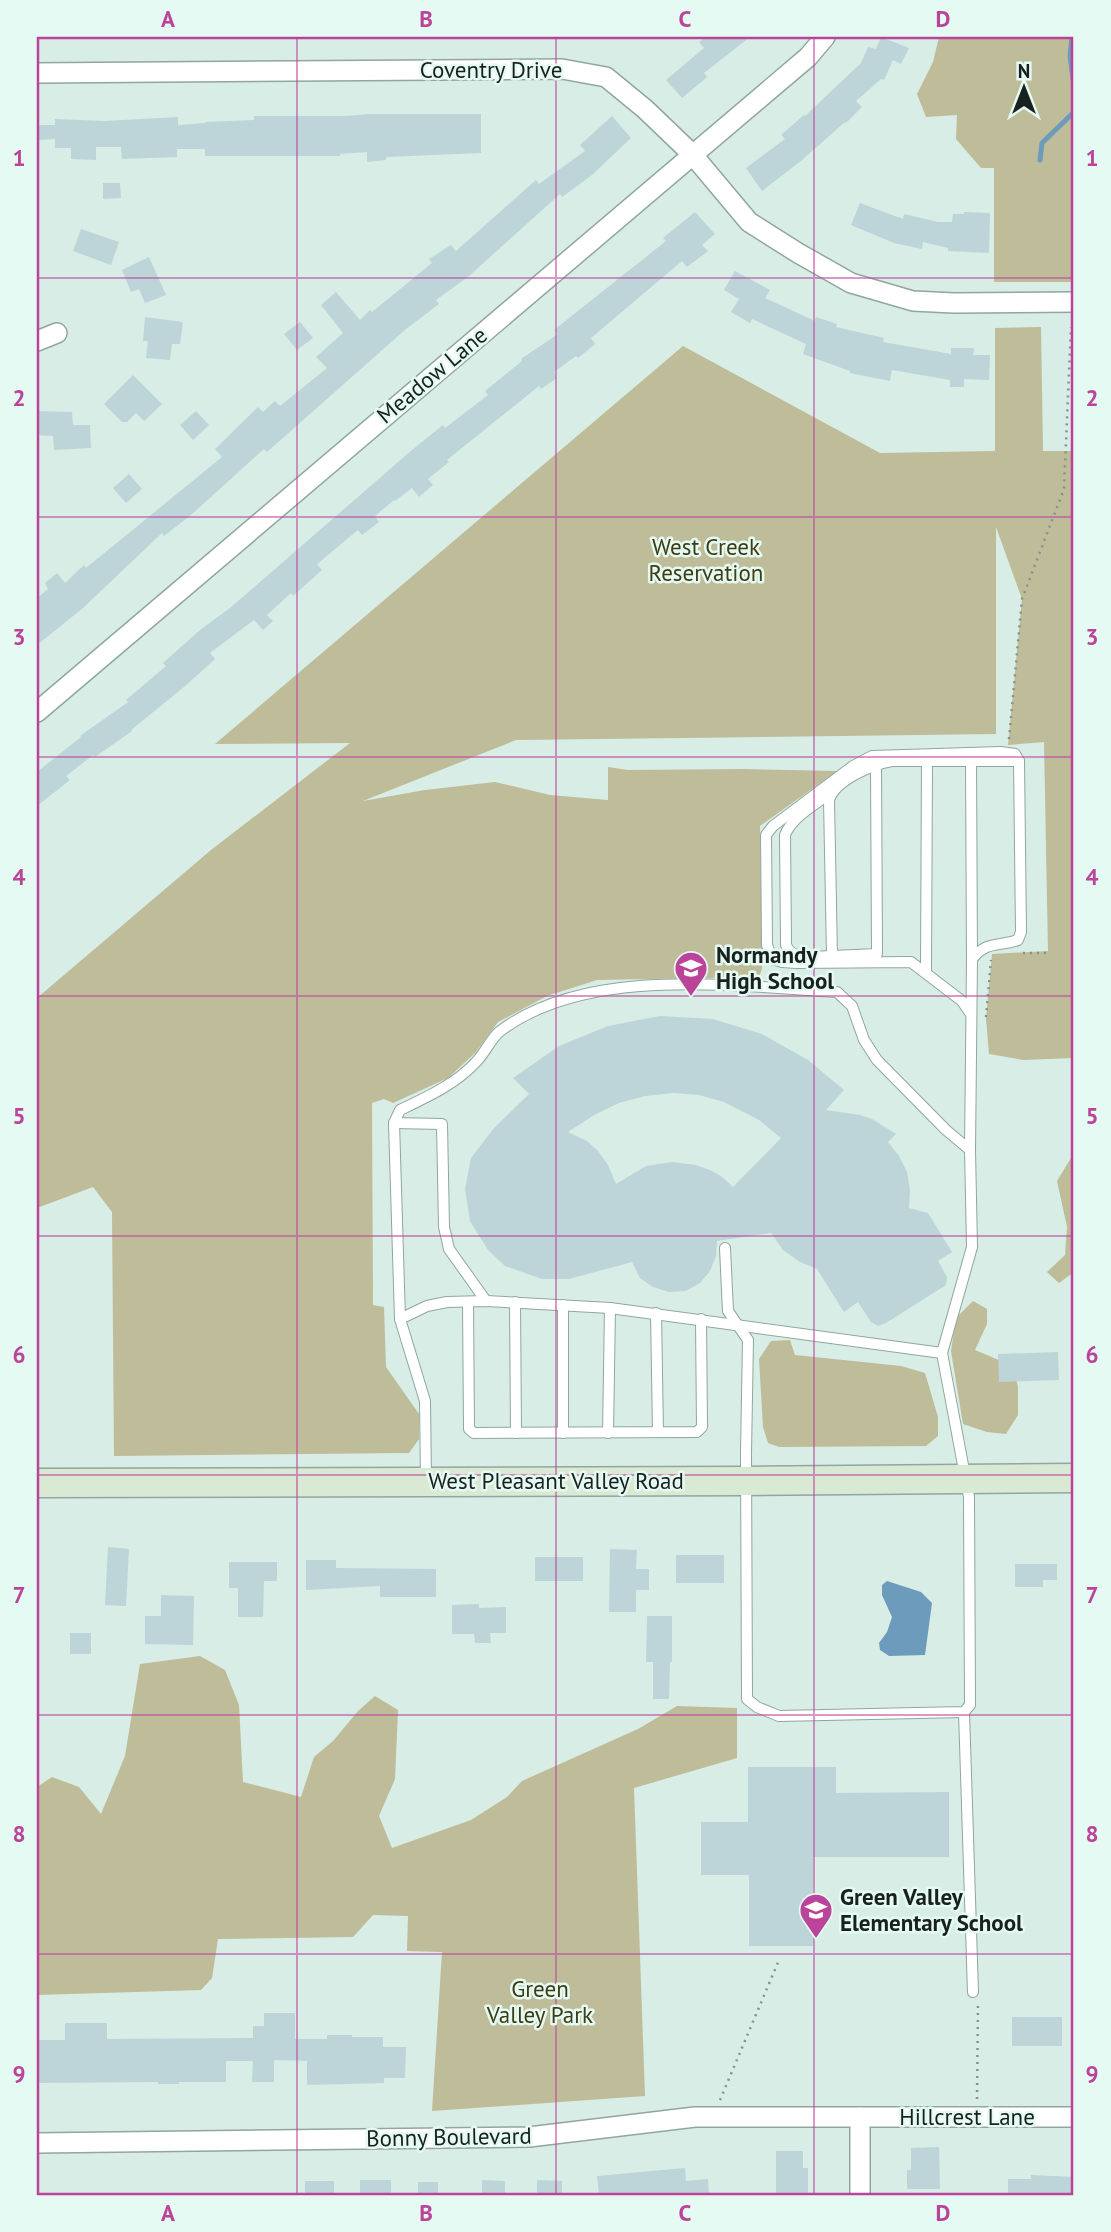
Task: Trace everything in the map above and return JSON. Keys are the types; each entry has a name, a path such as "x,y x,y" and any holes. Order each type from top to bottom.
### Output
{"main road":[{"name":"West Pleasant Valley Road","path":"37,1483 1074,1478"}],"street":[{"name":"Meadow Lane","path":"37,712 808,57 825,37"},
{"name":"Coventry Drive","path":"37,73 562,69 607,77 692,154 749,222 851,283 913,301 1074,302"},
{"path":"37,341 57,333"},
{"name":"Bonny Boulevard","path":"37,2143 529,2137 695,2116 860,2116"},
{"path":"860,2116 860,2195"},
{"name":"Hillcrest Lane","path":"860,2116 1074,2116"}],"lane":[{"path":"971,1020 962,1001 911,962 797,963 772,959 766,945 766,835 773,826 853,766 872,756 1007,752 1015,754 1019,761 1021,932 1012,948 994,943 977,953 972,960"},
{"path":"876,765 877,954 795,956 788,950 785,835 797,819 860,772 876,765 892,761 1019,761"},
{"path":"926,972 927,761"},
{"path":"971,761 972,1247 942,1353 967,1480 970,1544 970,1705 964,1712 974,1992"},
{"path":"831,793 828,800 832,956"},
{"path":"426,1482 425,1401 400,1319 394,1123 400,1110 428,1097 477,1061 498,1033 540,1009 577,995 641,985 728,984 837,992 852,1006 864,1040 877,1060 946,1130 970,1150"},
{"path":"394,1123 442,1124 444,1227 449,1249 486,1301"},
{"path":"726,1248 728,1311 748,1340 747,1699 757,1707 779,1716 964,1712"},
{"path":"400,1319 428,1306 468,1302 564,1305 656,1313 942,1353"},
{"path":"468,1302 468,1429 474,1433 697,1433 702,1427 701,1320"},
{"path":"515,1302 516,1433"},
{"path":"563,1433 564,1305"},
{"path":"608,1433 610,1308"},
{"path":"656,1313 658,1433"}],"path":[{"path":"1007,752 1022,599 1064,489 1071,327"},
{"path":"1012,948 1048,953"},
{"path":"971,1020 986,1019 992,954"},
{"path":"715,2116 779,1960"},
{"path":"974,1992 978,2005 976,2116"}],"green space":[{"path":"939,37 1074,37 1074,282 994,282 994,168 981,168 956,139 957,115 926,117 917,94 933,62"},
{"name":"West Creek Reservation","path":"1041,327 1043,451 1074,451 1074,1058 1023,1060 989,1054 986,1019 992,954 1048,951 1044,742 1008,745 1022,599 996,527 996,734 516,740 363,801 495,782 550,795 608,800 608,767 628,770 837,771 760,826 762,969 759,977 597,980 547,996 498,1022 475,1053 448,1078 393,1103 384,1099 372,1103 373,1305 384,1307 386,1367 419,1414 419,1439 409,1453 114,1456 112,1212 93,1187 37,1208 37,998 211,850 350,743 215,744 683,346 880,453 995,451 995,328"},
{"path":"1074,1153 1074,1272 1059,1283 1047,1272 1065,1255 1067,1227 1057,1181"},
{"path":"973,1301 987,1309 987,1324 975,1350 1013,1366 1018,1387 1018,1415 1006,1434 987,1432 963,1424 951,1351 956,1318"},
{"path":"790,1340 795,1355 901,1366 925,1373 938,1417 938,1436 926,1446 779,1447 768,1443 763,1427 759,1359 771,1341"},
{"name":"Green Valley Park","path":"200,1656 225,1670 239,1705 243,1782 301,1797 314,1757 333,1741 358,1711 375,1696 398,1710 395,1779 379,1816 392,1848 471,1820 507,1797 522,1781 638,1729 677,1706 737,1708 737,1758 634,1788 645,2096 432,2111 442,1952 407,1951 408,1916 373,1915 353,1937 218,1939 212,1978 201,1990 37,1995 37,1787 52,1777 79,1787 101,1814 125,1756 140,1664"}],"water":[{"path":"887,1581 921,1592 932,1603 925,1655 889,1656 880,1650 879,1643 887,1632 892,1617 882,1595 882,1585"}],"building":[{"path":"706,37 750,37 704,73 707,77 682,98 666,80 704,48 699,42"},
{"path":"881,37 909,48 901,64 893,60 884,80 881,79 856,101 862,107 846,123 762,191 746,168 785,139 781,135 861,63 868,47 876,49"},
{"path":"481,114 481,153 386,157 386,160 367,162 367,152 340,156 205,156 205,149 177,149 177,157 122,159 121,147 96,147 96,160 71,159 71,148 55,148 55,139 37,140 37,125 55,125 55,119 105,121 178,117 178,125 254,120 254,116"},
{"path":"612,116 631,138 592,175 562,197 560,194 469,276 436,300 439,304 406,329 267,452 264,449 191,515 164,536 162,533 83,608 37,645 37,598 48,589 45,583 57,573 65,583 84,565 86,568 222,457 215,449 258,407 263,412 275,401 280,406 327,368 316,357 343,333 321,305 336,292 360,320 432,263 429,259 451,245 456,251 536,180 539,184 585,151 580,145"},
{"path":"103,183 120,183 121,198 103,199"},
{"path":"860,203 903,219 904,214 938,222 952,222 953,214 964,212 990,213 989,253 948,251 948,248 923,242 922,249 894,243 851,225"},
{"path":"695,212 715,234 702,245 708,251 687,267 682,261 591,338 595,344 554,372 557,378 541,389 539,386 447,460 449,462 428,479 433,485 419,497 412,488 375,516 379,522 362,535 358,530 317,564 322,570 267,615 273,621 263,630 254,620 210,653 215,659 184,687 132,731 95,757 93,755 66,776 70,780 37,806 37,772 80,736 128,702 126,700 166,666 163,663 200,630 230,608 412,450 488,395 485,391 522,361 521,359 558,334 554,330 666,241 663,238"},
{"path":"81,229 119,242 111,265 73,251"},
{"path":"149,257 166,295 145,303 139,289 131,292 122,270"},
{"path":"735,271 770,290 765,298 815,321 816,317 837,324 836,327 884,338 883,342 951,354 951,348 974,348 973,355 990,355 989,380 964,379 964,387 950,387 950,380 892,370 890,381 850,373 803,354 806,344 752,319 750,323 731,312 739,299 724,290"},
{"path":"145,317 183,322 180,344 172,344 170,360 146,358 148,341 143,341"},
{"path":"300,322 313,338 297,350 284,334"},
{"path":"133,375 162,404 144,421 136,413 127,422 122,422 104,404"},
{"path":"37,411 72,412 73,425 90,425 91,448 54,450 53,436 37,435"},
{"path":"196,411 209,425 193,440 180,425"},
{"path":"129,474 142,489 126,503 113,488"},
{"name":"Normandy High School","path":"660,1016 713,1019 762,1034 808,1060 844,1090 826,1110 872,1119 896,1134 888,1142 907,1172 909,1208 928,1213 952,1252 938,1261 947,1277 946,1285 878,1326 871,1322 858,1302 844,1312 817,1269 800,1262 783,1250 771,1233 717,1241 716,1256 710,1271 700,1283 686,1291 669,1292 653,1287 640,1278 632,1262 569,1279 542,1279 505,1266 488,1250 470,1221 465,1189 471,1158 494,1128 529,1094 513,1078 559,1046 608,1026","holes":["673,1093 699,1095 724,1102 759,1120 781,1138 733,1187 710,1170 672,1162 646,1166 616,1184 598,1151 587,1141 568,1132 619,1103 645,1096"]},
{"path":"1058,1352 1059,1380 999,1382 998,1354"},
{"path":"108,1547 129,1549 126,1606 105,1605"},
{"path":"610,1549 637,1550 636,1569 649,1569 649,1590 636,1590 636,1612 609,1612"},
{"path":"676,1555 724,1555 724,1583 676,1583"},
{"path":"535,1557 583,1557 583,1581 535,1581"},
{"path":"306,1560 336,1560 336,1568 436,1569 436,1597 380,1597 380,1586 306,1590"},
{"path":"229,1562 277,1562 277,1581 264,1581 263,1617 238,1617 238,1588 229,1588"},
{"path":"1015,1564 1057,1564 1057,1580 1043,1580 1043,1587 1015,1587"},
{"path":"161,1595 194,1596 193,1645 145,1644 145,1616 161,1616"},
{"path":"479,1604 479,1608 506,1607 506,1633 490,1633 491,1643 475,1643 474,1634 452,1634 452,1605"},
{"path":"647,1616 672,1616 669,1699 653,1699 653,1662 646,1662"},
{"path":"70,1633 91,1633 91,1654 70,1654"},
{"path":"748,1767 836,1767 836,1793 949,1792 949,1857 813,1857 813,1946 749,1946 749,1875 701,1875 701,1822 748,1822"},
{"path":"264,2013 295,2013 295,2039 327,2039 327,2035 383,2037 383,2047 406,2047 405,2078 384,2078 384,2083 307,2085 307,2061 274,2060 274,2082 252,2082 253,2061 226,2061 226,2082 37,2083 37,2040 65,2040 65,2023 107,2023 107,2039 253,2038 253,2026 264,2026"},
{"path":"1012,2017 1062,2017 1062,2046 1012,2046"},
{"path":"939,2147 940,2189 907,2189 907,2170 911,2170 911,2148"},
{"path":"776,2151 803,2151 803,2168 808,2168 808,2193 776,2193"},
{"path":"685,2168 686,2181 708,2179 709,2195 599,2195 597,2176"},
{"path":"1031,2175 1074,2177 1074,2195 1008,2195 1008,2179 1031,2179"},
{"path":"360,2180 391,2180 391,2195 360,2195"},
{"path":"482,2180 505,2181 505,2195 482,2195"},
{"path":"537,2180 562,2181 562,2195 537,2195"},
{"path":"305,2181 334,2181 334,2195 305,2195"},
{"path":"418,2182 438,2182 438,2195 418,2195"}],"waterway":[{"path":"1072,37 1070,56 1074,86"},
{"path":"1040,160 1042,143 1074,112"}],"place":[{"name":"Normandy High School","path":"691,998"},
{"name":"Green Valley Elementary School","path":"816,1940"}]}
